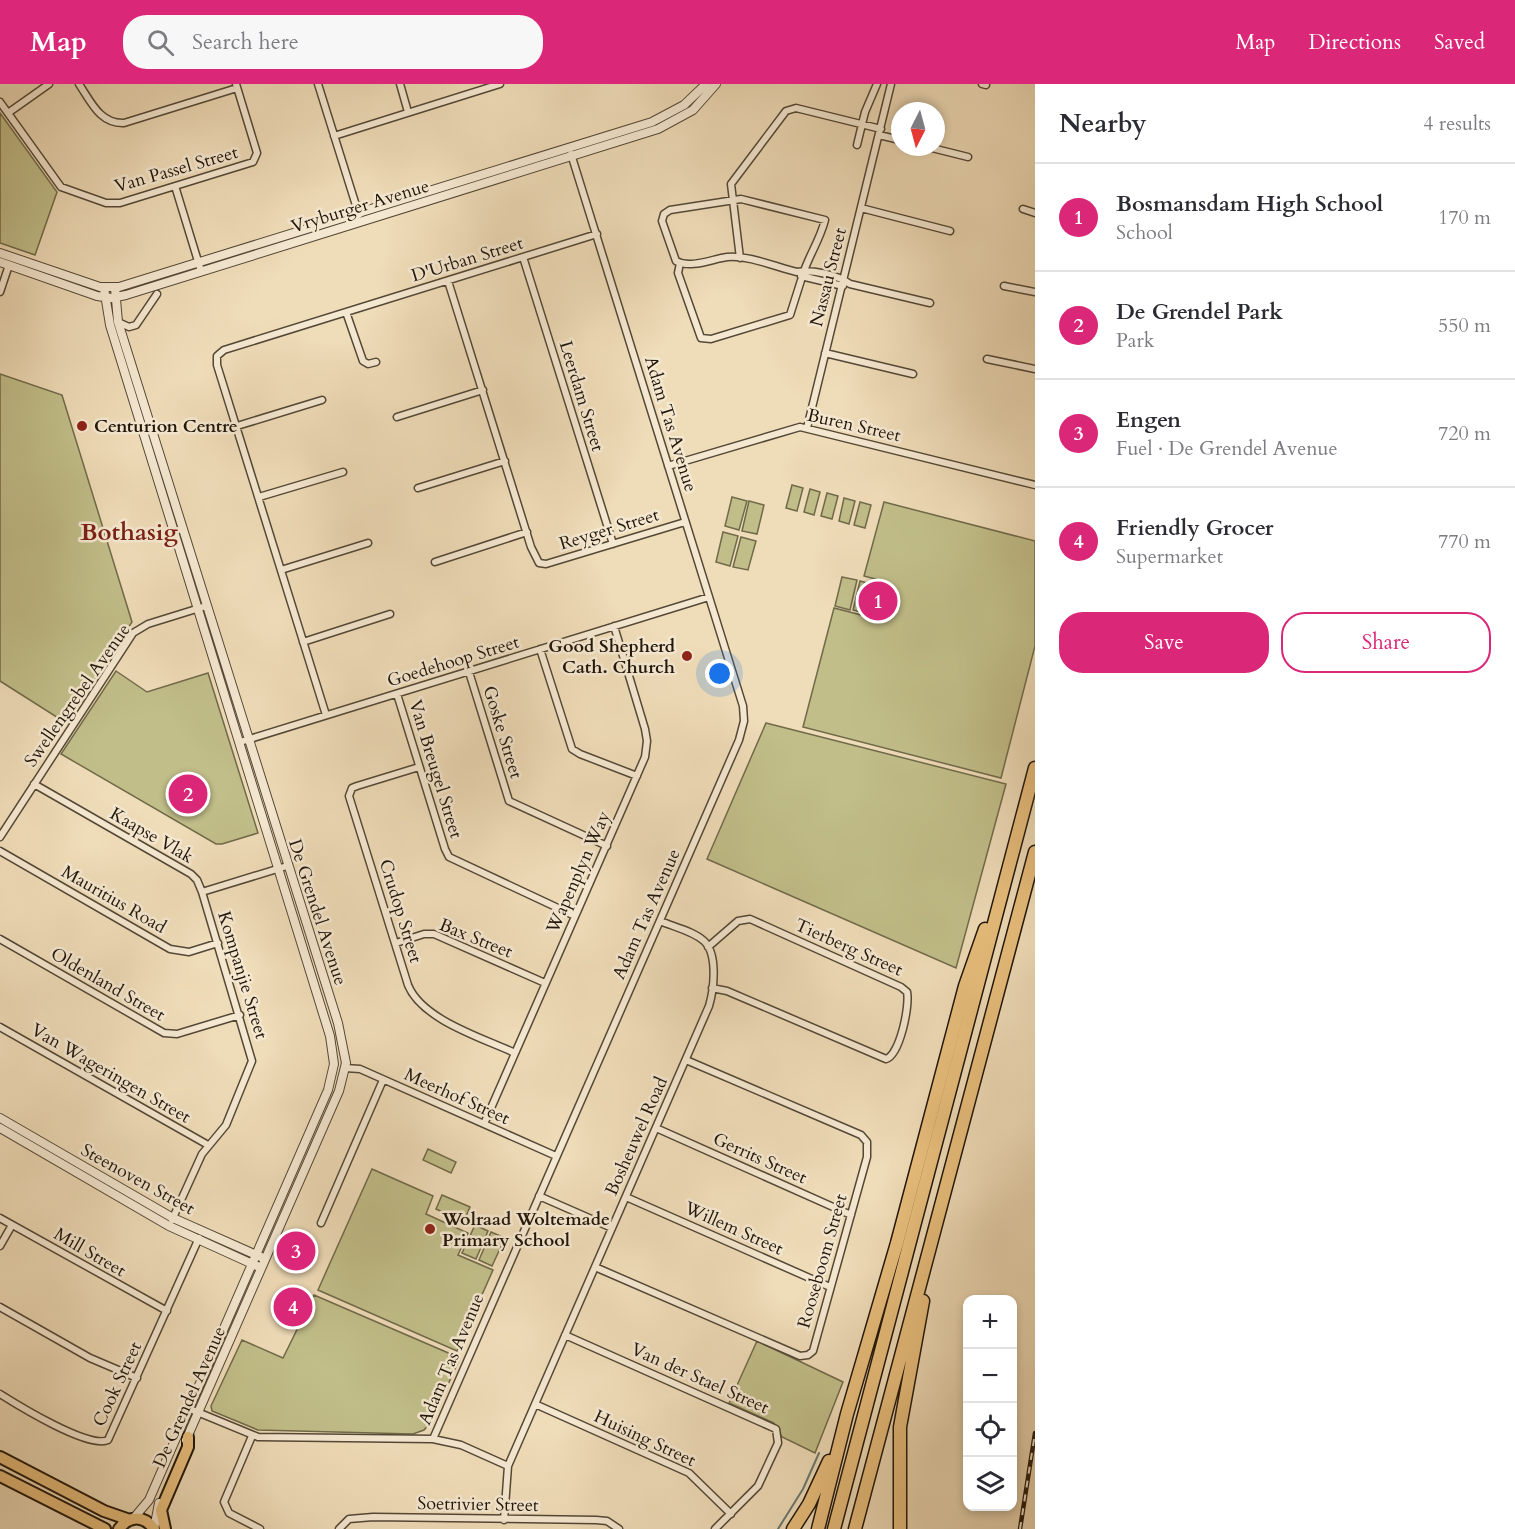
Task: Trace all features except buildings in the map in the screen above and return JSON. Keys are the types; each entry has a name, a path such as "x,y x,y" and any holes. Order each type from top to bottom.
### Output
{"highway":[{"path":"834,1529 1035,768"},
{"path":"855,1529 1035,852"},
{"path":"819,1529 847,1414 897,1243 965,986 993,905 1004,884"},
{"path":"900,1529 900,1427 939,1212"},
{"path":"793,1529 825,1473 847,1414"}],"main road":[{"path":"165,1529 161,1510 188,1447 188,1437"},
{"path":"0,1457 104,1511 146,1521 154,1529"},
{"path":"0,1476 105,1529"},
{"path":"119,1529 131,1519"}],"street":[{"path":"8,113 49,84"},
{"path":"79,84 99,114 114,124 124,123 237,86"},
{"path":"318,84 359,218"},
{"path":"400,84 408,112"},
{"path":"334,136 500,84"},
{"name":"Vryburger Avenue","path":"571,152 666,116 684,105 706,84"},
{"name":"Vryburger Avenue","path":"0,262 104,297 115,297 200,267 571,152 670,124 693,110 716,84"},
{"path":"857,145 861,125 877,84"},
{"name":"Nassau Street","path":"807,428 891,84"},
{"name":"Van Passel Street","path":"0,102 54,179 68,191 113,204 249,164 255,159 257,153 237,86"},
{"path":"740,258 732,199 732,181 789,109 796,108 861,125 891,136"},
{"path":"945,151 968,157"},
{"name":"Adam Tas Avenue","path":"190,1409 252,1436 433,1439 743,728 743,706 571,152"},
{"path":"175,186 200,267"},
{"path":"680,263 680,280 698,334 705,339 790,315 801,273 820,241 825,219 741,199 670,210 663,216 662,221 673,258 680,263 740,258 801,273 842,283"},
{"name":"Nassau Street","path":"861,208 950,231"},
{"path":"1023,209 1035,213"},
{"name":"D'Urban Street","path":"326,715 217,365 219,353 597,234"},
{"name":"Vryburger Avenue","path":"0,253 104,288 115,288 200,267"},
{"name":"Leerdam Street","path":"523,257 613,544"},
{"path":"0,292 9,265"},
{"name":"Reyger Street","path":"448,281 535,557 542,564 685,522"},
{"name":"Nassau Street","path":"842,283 930,303"},
{"path":"1004,286 1035,292"},
{"name":"De Grendel Avenue","path":"104,288 110,325 196,609 244,741"},
{"name":"De Grendel Avenue","path":"115,288 118,322 206,606 334,1051 332,1078 257,1256 149,1500 131,1519"},
{"path":"118,322 129,327 136,325 157,294"},
{"path":"346,312 363,361 368,364 376,362"},
{"name":"Nassau Street","path":"825,353 913,374"},
{"path":"987,359 1035,369"},
{"path":"397,417 483,390"},
{"path":"237,426 322,400"},
{"name":"Buren Street","path":"668,466 794,427 807,428 1035,485"},
{"path":"418,488 505,461"},
{"path":"258,497 344,472"},
{"path":"435,562 527,532"},
{"path":"281,570 368,543"},
{"name":"Goedehoop Street","path":"244,741 709,597"},
{"name":"Swellengrebel Avenue","path":"0,837 133,633 148,624 206,606"},
{"path":"303,642 390,614"},
{"name":"Wapenplyn Way","path":"484,1124 645,757 647,741 614,626"},
{"path":"540,649 572,748 580,754 637,776"},
{"name":"Goske Street","path":"468,672 509,801 606,846"},
{"name":"Van Breugel Street","path":"397,694 449,857 574,916"},
{"name":"Crudop Street","path":"419,767 352,788 349,796 408,985 419,1002 445,1021 515,1053"},
{"name":"Kaapse Vlak","path":"34,784 191,874 197,880 202,892"},
{"name":"Mauritius Road","path":"0,851 170,949 189,952 218,943"},
{"path":"202,892 283,868"},
{"name":"De Grendel Avenue","path":"154,1529 160,1500 336,1098 345,1068 341,1033 283,868"},
{"name":"Kompanjie Street","path":"171,1222 208,1145 224,1129 251,1068 252,1056 202,892"},
{"name":"Tierberg Street","path":"708,947 738,921 750,919 901,987 907,992 909,1001 894,1053 886,1059 728,991 712,988"},
{"path":"660,921 700,938 708,947"},
{"name":"Bax Street","path":"396,943 424,934 434,934 544,983"},
{"name":"Oldenland Street","path":"0,939 164,1033 177,1034 240,1015"},
{"name":"Bosheuwel Road","path":"504,1520 508,1466 709,1006 712,988 711,957 708,947"},
{"name":"Van Wageringen Street","path":"0,1027 208,1145"},
{"path":"332,1078 345,1068 338,1062 334,1051"},
{"name":"Rooseboom Street","path":"595,1267 802,1356 810,1354 813,1349 868,1151 864,1138 770,1094 686,1060"},
{"name":"Meerhof Street","path":"345,1068 360,1069 556,1156"},
{"path":"321,1223 383,1080"},
{"name":"Steenoven Street","path":"0,1118 171,1222"},
{"name":"Steenoven Street","path":"0,1128 171,1222 261,1268"},
{"name":"Gerrits Street","path":"656,1128 851,1215"},
{"path":"539,1196 612,1228"},
{"name":"Willem Street","path":"626,1197 830,1287"},
{"name":"Mill Street","path":"0,1218 167,1311"},
{"path":"0,1246 12,1225"},
{"name":"Steenoven Street","path":"200,1236 265,1259"},
{"name":"Cook Street","path":"0,1394 40,1418 103,1443 111,1436 200,1236"},
{"path":"0,1307 90,1358 137,1378"},
{"name":"Van der Stael Street","path":"565,1335 776,1429 778,1443 758,1486 716,1529"},
{"name":"Huising Street","path":"535,1404 689,1473 731,1514"},
{"path":"252,1436 224,1502 229,1513 260,1529"},
{"path":"433,1439 461,1445 508,1466"},
{"name":"Soetrivier Street","path":"339,1529 349,1519 359,1517 607,1521 619,1529"}],"shaded area":[{"path":"0,113 57,192 35,255 0,243"},
{"path":"0,374 62,395 132,622 66,723 0,681"},
{"path":"792,485 803,488 797,511 786,508"},
{"path":"810,489 820,492 814,515 804,512"},
{"path":"827,493 838,496 832,519 821,516"},
{"path":"732,497 747,501 739,530 725,526"},
{"path":"844,498 855,501 849,524 839,521"},
{"path":"749,501 764,505 757,534 742,531"},
{"path":"860,502 871,505 865,528 854,525"},
{"path":"884,502 1035,541 1035,646 1001,778 803,727 834,608 869,617 879,580 864,576"},
{"path":"723,532 738,536 730,566 716,562"},
{"path":"741,537 756,541 748,570 733,567"},
{"path":"842,577 857,580 850,610 835,606"},
{"path":"860,581 875,585 868,614 853,610"},
{"path":"116,671 147,692 208,673 258,833 216,844 61,754"},
{"path":"766,723 1006,784 956,968 707,859"},
{"path":"428,1149 456,1162 451,1173 423,1160"},
{"path":"372,1169 433,1196 426,1214 468,1233 458,1255 493,1270 457,1351 318,1290"},
{"path":"442,1195 470,1207 464,1221 436,1209"},
{"path":"475,1225 488,1231 476,1259 462,1253"},
{"path":"491,1232 505,1238 492,1266 479,1260"},
{"path":"314,1295 460,1358 431,1422 424,1430 413,1434 258,1430 212,1411 211,1406 242,1340 283,1358"},
{"path":"757,1341 843,1382 815,1453 782,1437 774,1423 729,1403"}],"waterway":[{"path":"778,1529 803,1489 819,1453"}],"railway":[{"path":"1020,1529 1035,1433"}],"place":[{"name":"Centurion Centre","path":"82,426"},
{"name":"Bosmansdam High School","path":"878,601"},
{"name":"Good Shepherd Cath. Church","path":"687,656"},
{"name":"De Grendel Park","path":"188,794"},
{"name":"Wolraad Woltemade Primary School","path":"430,1229"},
{"name":"Engen","path":"296,1251"},
{"name":"Friendly Grocer","path":"293,1307"}],"district":[{"name":"Bothasig","path":"129,532"}]}
